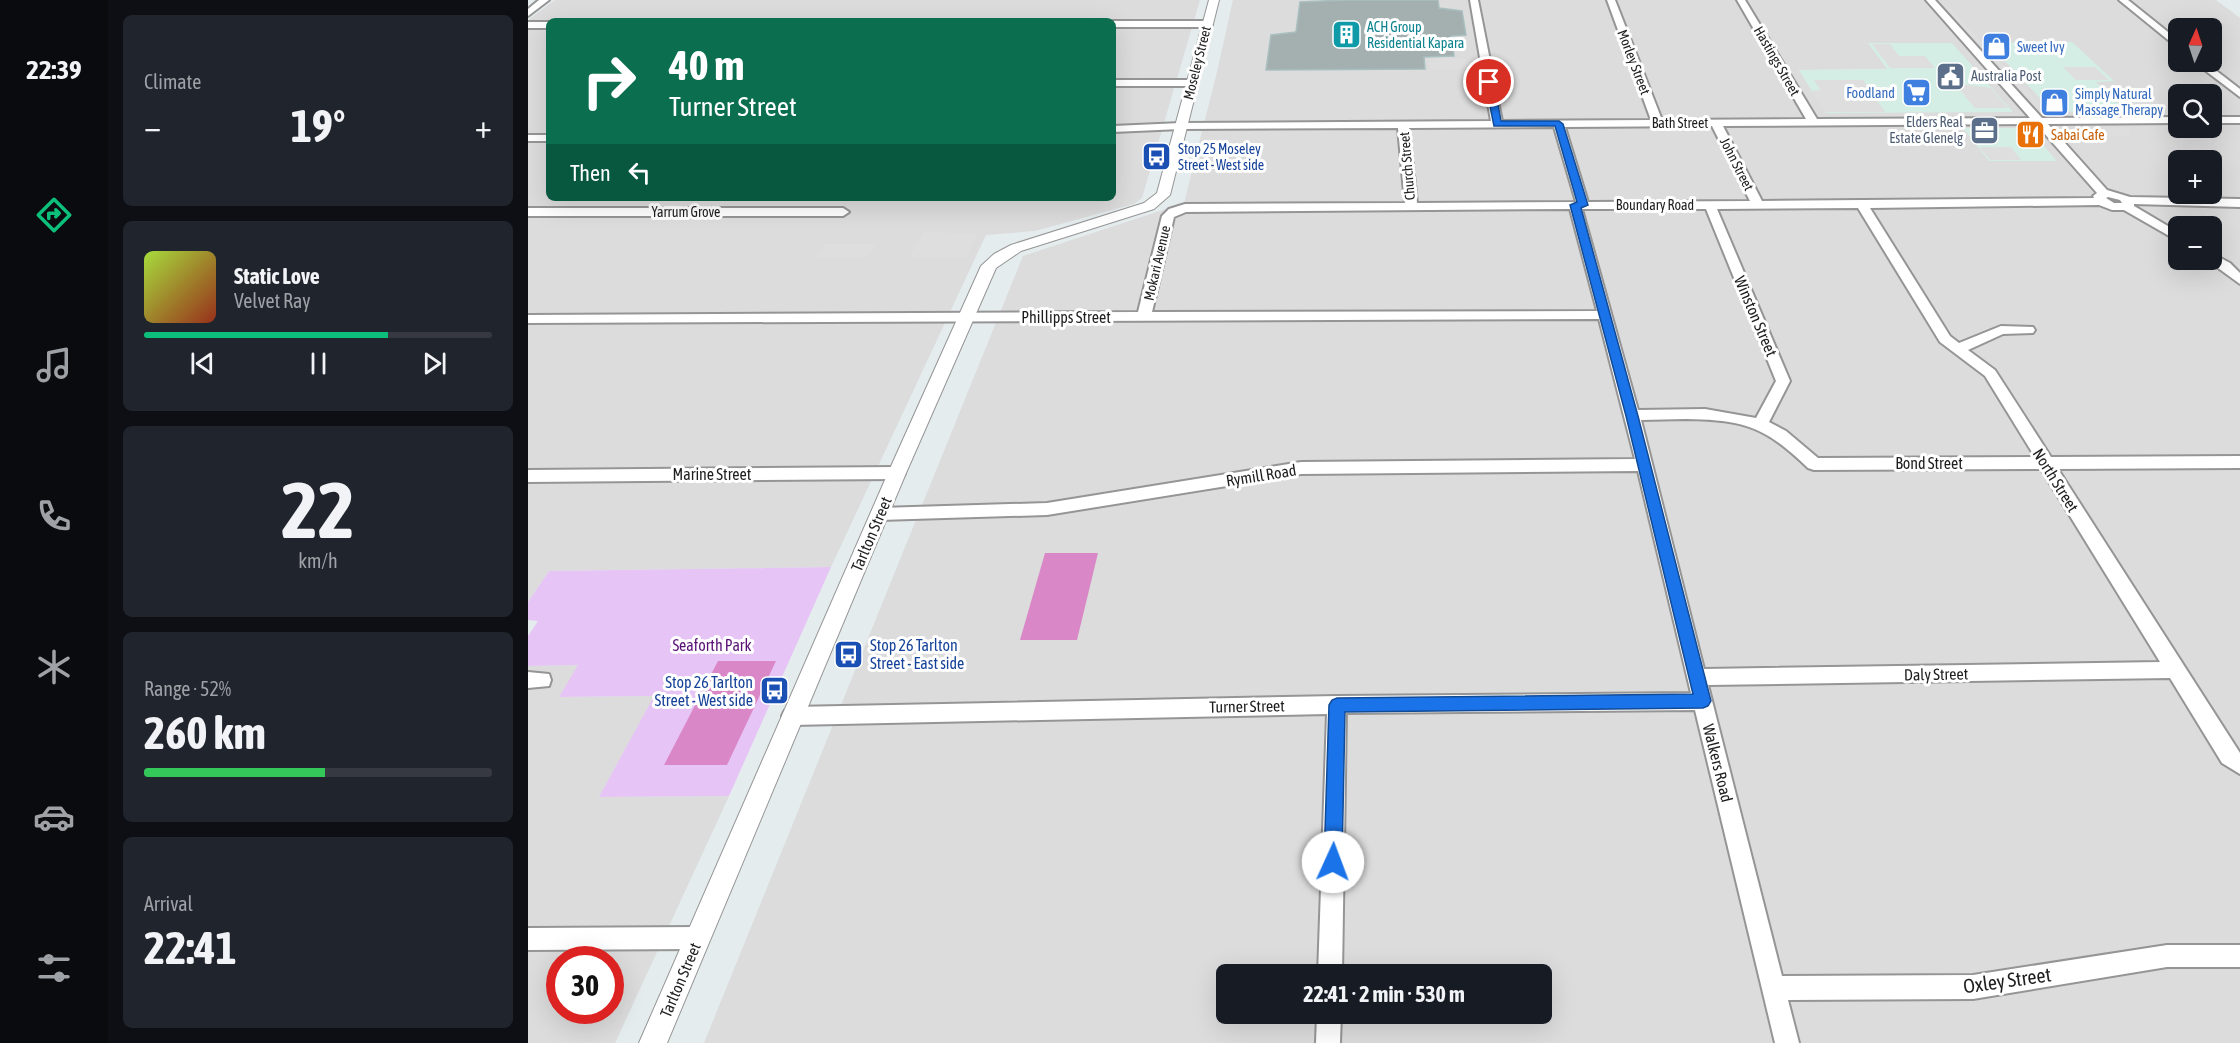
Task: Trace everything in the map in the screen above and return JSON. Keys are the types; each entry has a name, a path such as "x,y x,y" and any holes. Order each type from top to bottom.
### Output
{"street":[{"path":"528,13 545,0"},
{"name":"Moseley Street","path":"1181,126 1214,0"},
{"path":"1474,0 1497,124"},
{"name":"Morley Street","path":"1611,0 1658,123"},
{"name":"Hastings Street","path":"1741,0 1813,122"},
{"path":"1930,0 2039,121 2102,197"},
{"path":"2122,0 2168,37"},
{"path":"1116,24 1207,24"},
{"path":"528,25 546,25"},
{"path":"2212,72 2240,94"},
{"path":"1116,83 1192,83"},
{"name":"Bath Street","path":"1116,128 1403,124 2168,120"},
{"path":"2222,120 2240,120"},
{"name":"John Street","path":"1716,123 1758,205"},
{"name":"Church Street","path":"1403,124 1411,207"},
{"name":"Walkers Road","path":"1559,124 1787,1043"},
{"name":"Tarlton Street","path":"653,1043 897,473 989,266 999,257 1016,248 1159,201 1163,195 1181,126"},
{"path":"528,138 546,138"},
{"name":"Boundary Road","path":"1173,212 1185,208 2079,203 2102,197 2114,207 2128,204"},
{"path":"2128,204 2168,203"},
{"path":"2222,203 2240,203"},
{"name":"North Street","path":"1862,204 1945,339 1990,373 2044,463 2229,756 2240,765"},
{"path":"2128,204 2168,231"},
{"path":"2151,220 2152,212 2170,204"},
{"name":"Winston Street","path":"1710,205 1783,381 1760,424"},
{"name":"Yarrum Grove","path":"528,212 843,212"},
{"name":"Mokari Avenue","path":"1144,317 1168,216 1173,212"},
{"path":"2222,264 2240,280"},
{"name":"Phillipps Street","path":"528,319 1605,315"},
{"path":"1958,349 2001,330 2028,330"},
{"name":"Bond Street","path":"1632,416 1716,415 1760,424 1776,432 1814,464 2240,462"},
{"name":"Rymill Road","path":"880,513 1047,509 1300,468 1644,465"},
{"name":"Marine Street","path":"528,476 897,473"},
{"name":"Daly Street","path":"1697,677 2175,670"},
{"name":"Turner Street","path":"792,716 1337,705 1703,701"},
{"path":"1330,964 1337,705"},
{"path":"528,939 698,938"},
{"name":"Oxley Street","path":"1774,988 1973,987 2167,956 2240,956"},
{"path":"1328,1043 1329,1024"}],"shaded area":[{"path":"555,0 1200,0 1142,198 1134,204 1035,231 986,235 831,567 549,571 528,602 528,20"},
{"path":"1233,0 2216,0 2240,18 2240,1043 704,1043 1023,256 1184,203","holes":["1887,69 1826,113 1800,70"]},
{"path":"1944,6 1948,6 2039,104 2037,106 2030,100"},
{"path":"2072,42 2114,81 2096,82 2126,111 2053,112 1988,43"},
{"path":"1868,43 1952,43 2013,112 1826,113 1799,70 1887,69"},
{"path":"1872,44 1890,44 1899,56 1925,56 1935,68 1890,68"},
{"path":"1428,59 1469,59 1470,64 1468,69 1430,69"},
{"path":"2063,67 2095,67 2109,80 2076,80"},
{"path":"1814,80 1863,80 1885,112 1825,112 1812,91 1820,90"},
{"path":"1954,83 1991,88 2008,108 1975,108"},
{"path":"2116,99 2155,99 2167,109 2127,109"},
{"path":"1963,128 2028,128 2057,161 1989,161"},
{"path":"2127,128 2131,133 2129,136 2081,136 2074,129"},
{"path":"1979,147 2011,147 2021,160 1990,160"},
{"path":"924,232 978,233 967,257 909,257"},
{"path":"824,244 876,244 868,257 815,257"},
{"path":"1045,553 1098,553 1077,640 1020,640"},
{"path":"718,661 776,661 727,765 664,765"},
{"path":"579,665 560,697 654,696 600,797 729,796 624,1024 624,946 546,946 546,1024 624,1024 615,1043 528,1043 528,666"}],"green space":[{"name":"Seaforth Park","path":"831,567 729,796 599,797 654,696 559,697 578,665 528,666 528,636 538,621 528,620 528,602 549,571"}],"building":[{"name":"ACH Group Residential Kapara","path":"1438,0 1439,8 1462,11 1466,35 1451,36 1454,56 1424,57 1425,69 1266,70 1271,35 1296,32 1300,2"}],"place":[{"name":"ACH Group Residential Kapara","path":"1346,35"},
{"name":"Sweet Ivy","path":"1996,47"},
{"name":"Australia Post","path":"1950,76"},
{"name":"Foodland","path":"1916,93"},
{"name":"Simply Natural Massage Therapy","path":"2054,102"},
{"name":"Elders Real Estate Glenelg","path":"1984,130"},
{"name":"Sabai Cafe","path":"2030,135"},
{"name":"Stop 25 Moseley Street - West side","path":"1157,157"},
{"name":"Stop 26 Tarlton Street - East side","path":"849,654"},
{"name":"Stop 26 Tarlton Street - West side","path":"774,691"}],"route":[{"path":"1333,862 1337,705 1703,701 1632,416 1575,205 1583,205 1559,124 1497,124 1489,82"}]}
